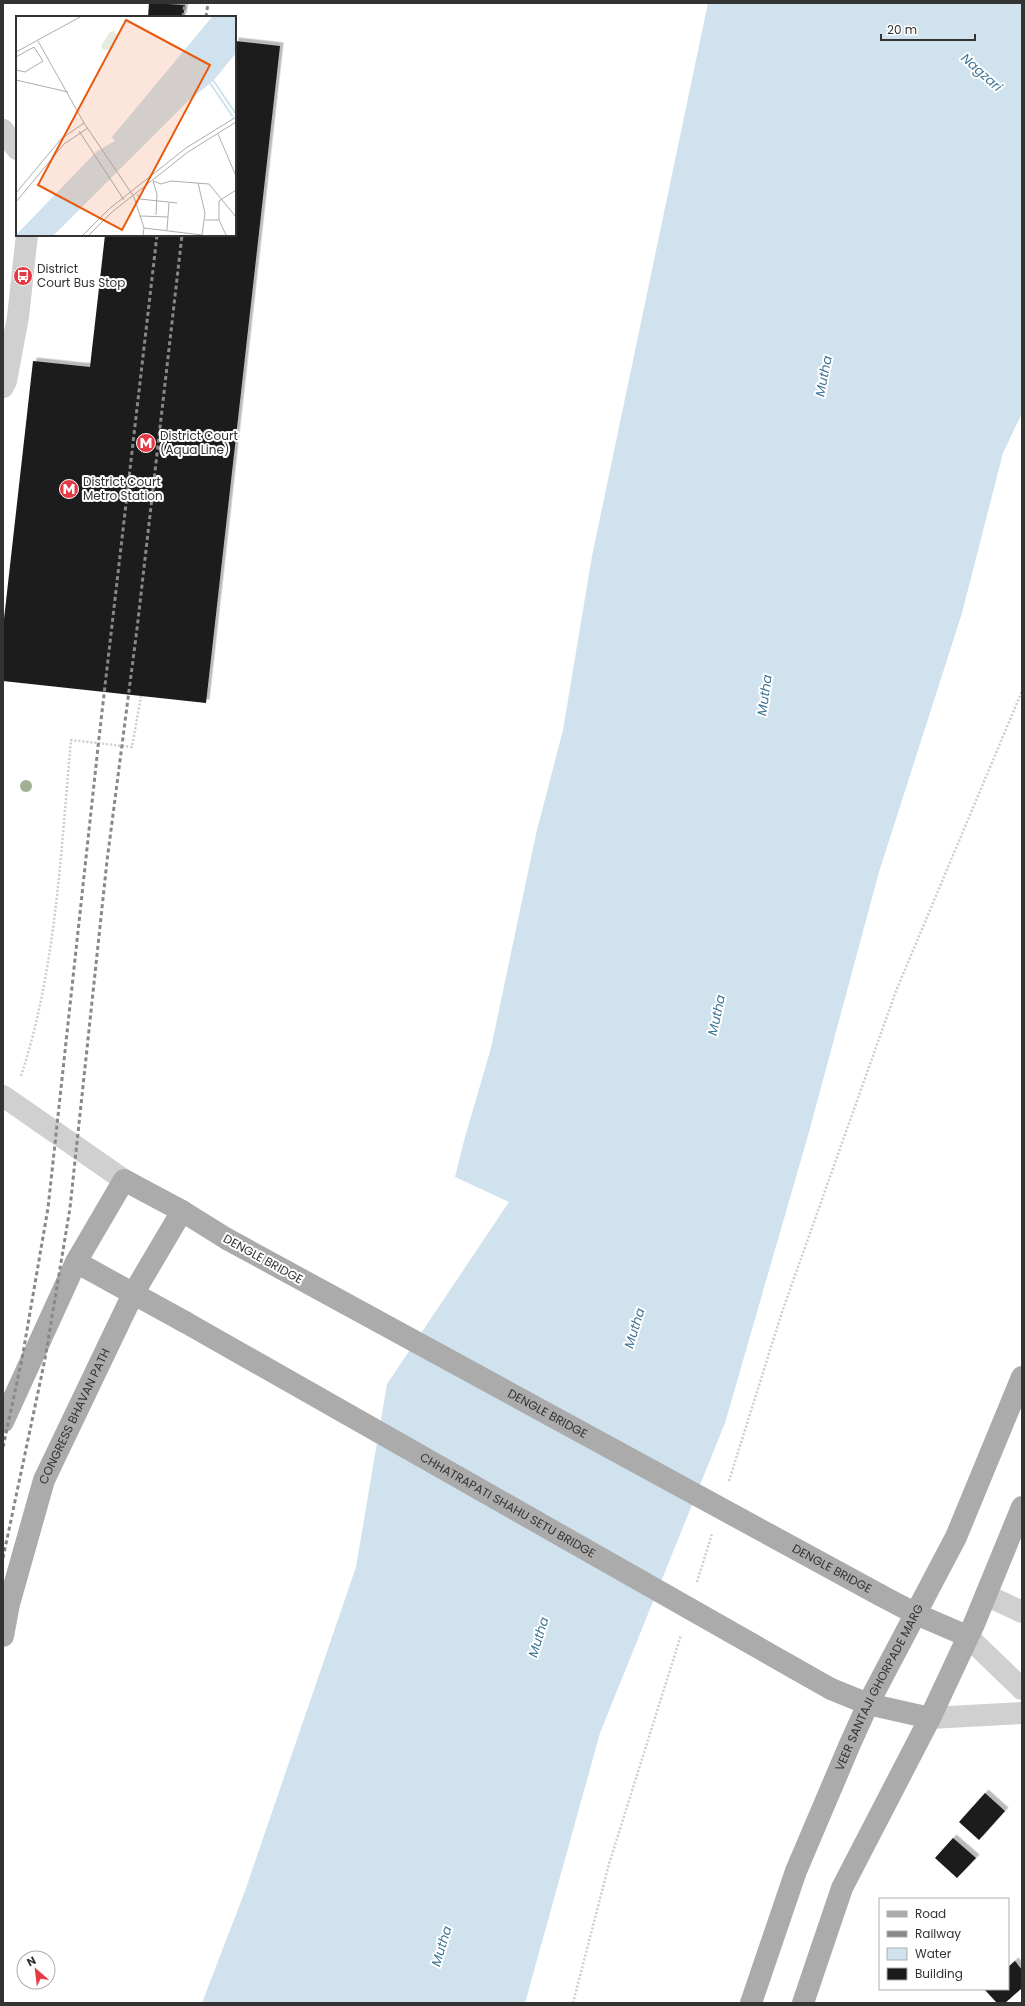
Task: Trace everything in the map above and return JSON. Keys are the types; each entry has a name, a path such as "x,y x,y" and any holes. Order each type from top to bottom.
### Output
{"main road":[{"name":"DENGLE BRIDGE","path":"124,1180 182,1211 227,1239 880,1595 916,1614 967,1636"},
{"path":"3,1422 76,1262 124,1180"},
{"name":"CONGRESS BHAVAN PATH","path":"3,1636 9,1604 44,1480 133,1294 182,1211"},
{"name":"CHHATRAPATI SHAHU SETU BRIDGE","path":"76,1262 185,1322 831,1689 868,1704 930,1718"},
{"name":"VEER SANTAJI GHORPADE MARG","path":"751,2003 796,1871 868,1704 956,1537 1022,1378"},
{"path":"803,2003 842,1888 930,1718 986,1595 1022,1507"}],"street":[{"path":"3,130 16,148"},
{"path":"3,386 6,381 18,318 27,236"},
{"path":"8,1099 124,1180"},
{"path":"986,1595 1022,1612"},
{"path":"967,1636 1022,1689"},
{"path":"930,1718 1022,1713"}],"path":[{"path":"727,1486 782,1312 896,991 1022,691"},
{"path":"8,1099 29,1052 42,1000 53,926 70,740 132,747 141,696"},
{"path":"697,1584 713,1531"},
{"path":"573,2003 609,1864 682,1629"}],"water":[{"path":"708,3 1022,3 1022,413 1003,453 962,613 879,872 809,1132 725,1423 600,1733 525,2003 202,2003 245,1891 356,1567 387,1384 509,1202 455,1177 491,1048 536,834 563,730 592,556"}],"building":[{"path":"149,3 185,5 183,16 148,16"},
{"path":"236,41 280,46 206,703 3,681 3,628 33,361 90,367 105,236 236,236"},
{"path":"985,1793 1005,1811 979,1840 959,1822"},
{"path":"953,1838 976,1858 957,1878 935,1858"},
{"path":"1015,1961 1022,1970 1022,1988 1005,2003 997,2003 985,1990 1009,1990 1009,1966"}],"railway":[{"path":"183,16 185,3"},
{"path":"206,16 208,3"},
{"path":"3,1447 22,1359 48,1208 99,738 157,236"},
{"path":"3,1558 45,1359 70,1208 107,861 137,629 182,236"}],"place":[{"name":"District Court Bus Stop","path":"23,276"},
{"name":"District Court (Aqua Line)","path":"146,443"},
{"name":"District Court Metro Station","path":"69,489"}],"water label":[{"name":"Nagzari","path":"982,72"},
{"name":"Mutha","path":"823,376"},
{"name":"Mutha","path":"764,695"},
{"name":"Mutha","path":"716,1015"},
{"name":"Mutha","path":"634,1328"},
{"name":"Mutha","path":"538,1637"},
{"name":"Mutha","path":"441,1946"}]}
